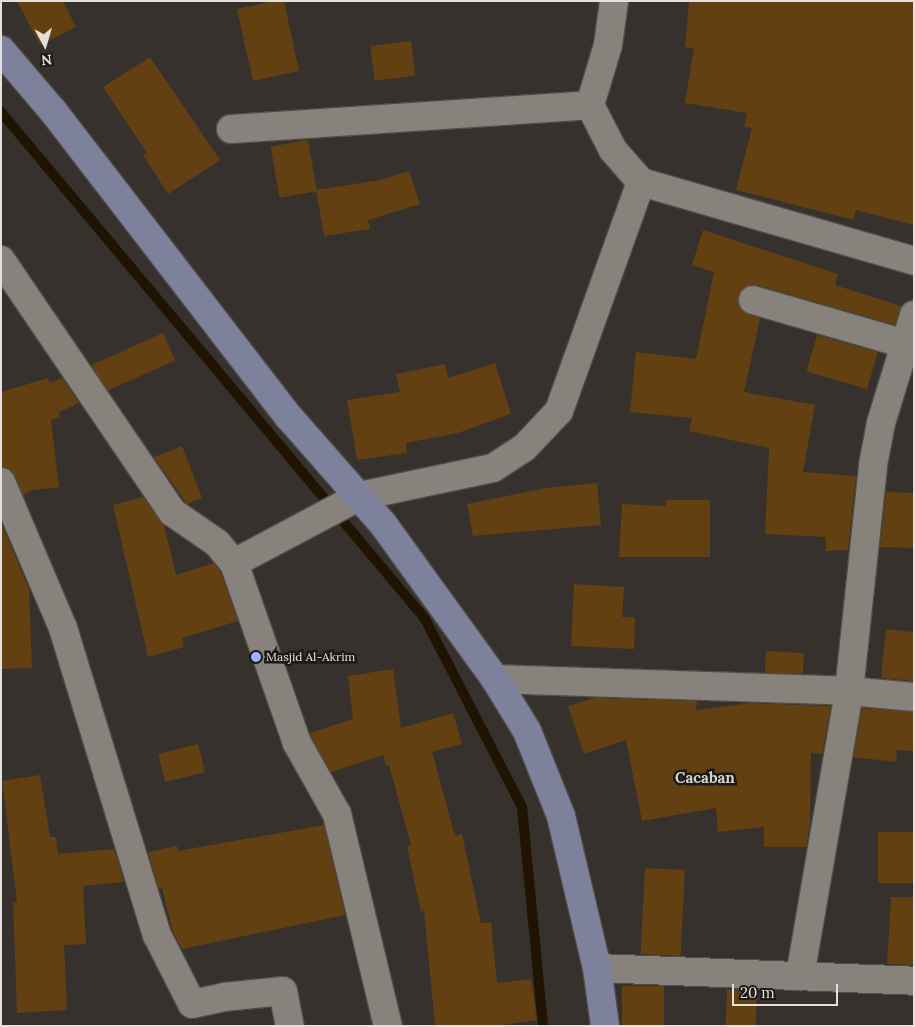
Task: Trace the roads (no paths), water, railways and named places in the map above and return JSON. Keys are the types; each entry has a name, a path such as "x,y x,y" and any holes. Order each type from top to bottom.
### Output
{"street":[{"path":"614,1 608,45 590,105 613,150 641,182 914,261"},
{"path":"1,50 53,111 288,417 344,506 495,679 527,731 554,795 597,968 606,1026"},
{"path":"230,129 590,105"},
{"path":"234,564 344,506 493,468 524,448 559,411 641,182"},
{"path":"1,260 172,512 217,543 234,564 297,743 337,814 388,1026"},
{"path":"753,300 905,344"},
{"path":"800,976 849,691 873,465 881,423 914,315"},
{"path":"1,482 64,628 157,935 192,1004 224,997 283,990 290,1026"},
{"path":"495,679 849,691 914,697"},
{"path":"597,968 914,981"}],"waterway":[{"path":"1,112 425,619 522,807 543,1026"}],"place":[{"name":"Masjid Al-Akrim","path":"256,657"}],"district":[{"name":"Cacaban","path":"705,778"}]}
